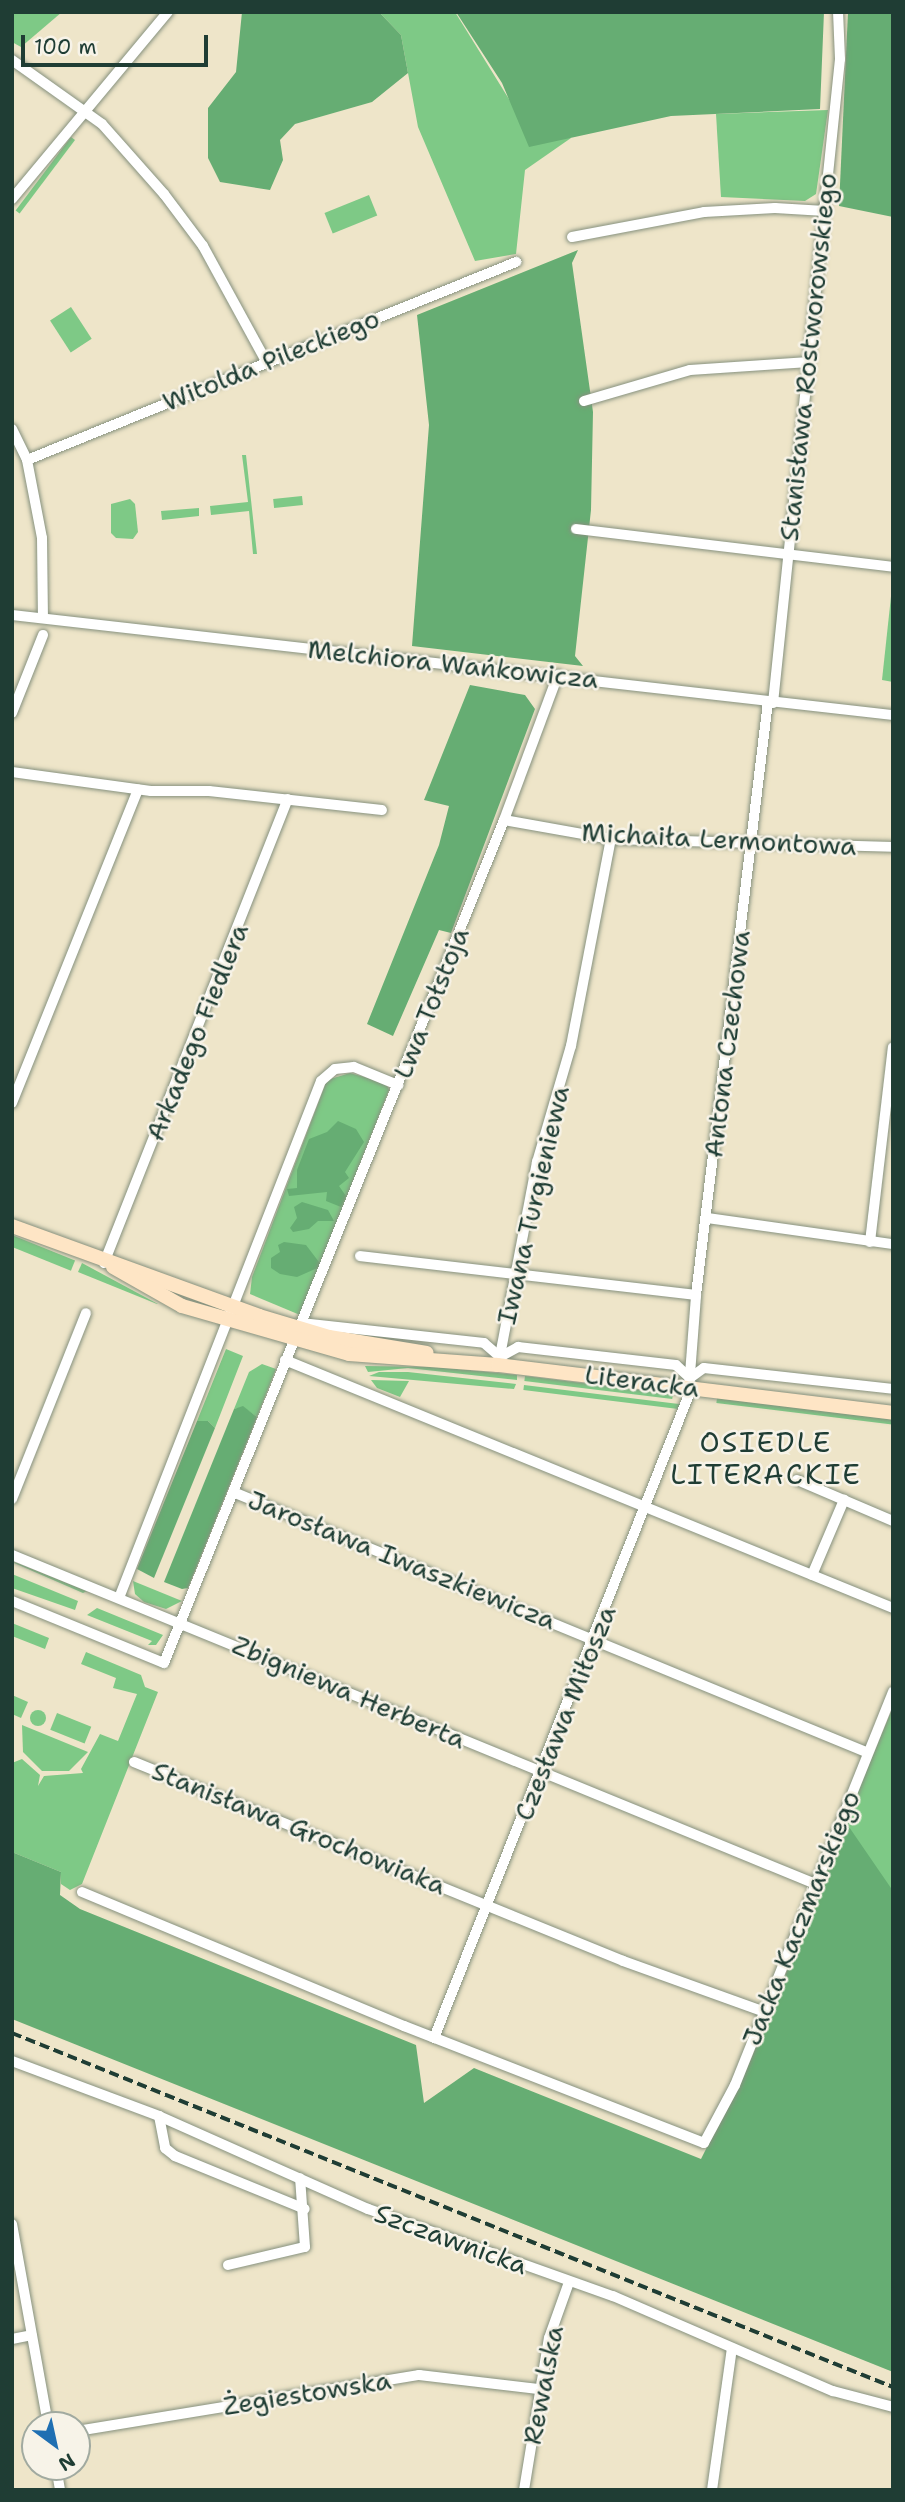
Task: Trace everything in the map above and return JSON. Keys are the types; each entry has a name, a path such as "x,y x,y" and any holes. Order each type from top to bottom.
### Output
{"street":[{"path":"12,199 168,12"},
{"name":"Stanisława Rostworowskiego","path":"770,702 840,59 838,12"},
{"path":"12,60 102,124 182,215 235,300 266,361"},
{"path":"572,237 704,212 775,208 824,211"},
{"name":"Witolda Pileckiego","path":"27,460 516,262"},
{"path":"584,401 690,370 809,362"},
{"path":"12,429 27,460 46,570 43,618"},
{"path":"576,529 893,567"},
{"name":"Melchiora Wańkowicza","path":"12,615 893,715"},
{"path":"12,713 43,635"},
{"name":"Lwa Tołstoja","path":"12,1601 164,1662 504,820 558,675"},
{"name":"Antona Czechowa","path":"690,1384 696,1295 750,844 770,702"},
{"path":"12,772 138,789 288,799 382,810"},
{"path":"12,1103 138,789"},
{"name":"Arkadego Fiedlera","path":"108,1265 288,799"},
{"name":"Michaiła Lermontowa","path":"504,820 611,839 893,847"},
{"name":"Iwana Turgieniewa","path":"499,1361 513,1275 537,1162 571,1046 611,839"},
{"path":"870,1242 893,1046"},
{"path":"119,1598 236,1308 321,1081 335,1069 354,1067 397,1085"},
{"path":"707,1218 893,1244"},
{"name":"Literacka","path":"12,1226 108,1265 160,1296 230,1322 298,1331"},
{"path":"360,1256 696,1295"},
{"name":"Literacka","path":"108,1265 139,1269 298,1331 349,1354 499,1361 690,1384 893,1413"},
{"path":"12,1499 86,1313"},
{"path":"298,1331 484,1343 499,1361 518,1347 676,1365 690,1384 704,1368 893,1389"},
{"path":"285,1360 893,1608"},
{"name":"Czesława Miłosza","path":"434,2038 647,1509 690,1384"},
{"name":"Literacka","path":"847,1405 893,1407"},
{"path":"797,1480 893,1521"},
{"name":"Jarosława Iwaszkiewicza","path":"233,1492 620,1647 866,1752"},
{"path":"813,1575 844,1500"},
{"name":"Zbigniewa Herberta","path":"12,1555 813,1883"},
{"name":"Jacka Kaczmarskiego","path":"434,2038 704,2143 735,2085 813,1883 893,1691"},
{"name":"Stanisława Grochowiaka","path":"134,1762 464,1894 623,1961 762,2011"},
{"path":"82,1892 434,2038"},
{"name":"Szczawnicka","path":"12,2061 159,2116 368,2209 569,2282 613,2295 833,2391 893,2407"},
{"path":"159,2116 165,2148 176,2156 305,2209"},
{"path":"228,2265 305,2248 305,2209 300,2178"},
{"path":"12,2224 46,2411"},
{"name":"Rewalska","path":"524,2490 548,2338 569,2282"},
{"path":"12,2339 32,2335"},
{"path":"712,2490 732,2348"},
{"name":"Żegiestowska","path":"91,2429 419,2375 538,2389"}],"green space":[{"path":"12,12 62,12 21,47 12,42"},
{"path":"242,12 379,12 401,35 408,73 372,102 295,124 280,140 283,160 270,190 220,182 208,158 208,108 236,72"},
{"path":"379,12 455,12 512,104 571,138 525,170 516,254 475,261 418,127 401,35"},
{"path":"456,12 824,12 820,109 671,116 529,147 502,83"},
{"path":"848,12 893,12 893,217 839,206"},
{"path":"828,110 816,194 805,201 721,197 716,114"},
{"path":"71,137 75,140 20,213 16,210"},
{"path":"369,195 377,215 333,233 324,213"},
{"path":"578,250 572,263 593,412 591,510 575,656 583,666 412,646 429,425 417,315"},
{"path":"71,307 92,339 71,352 50,321"},
{"path":"242,455 246,455 257,554 253,554 249,511 211,515 210,506 248,502"},
{"path":"302,496 303,505 274,508 273,499"},
{"path":"130,499 135,504 138,532 133,539 116,538 111,533 111,504"},
{"path":"199,508 199,516 162,520 161,511"},
{"path":"893,578 893,682 882,680"},
{"path":"470,685 525,695 535,709 451,933 439,930 393,1036 367,1024 439,845 449,806 424,800"},
{"path":"350,1073 386,1083 389,1090 300,1315 250,1294 252,1277 327,1080"},
{"path":"338,1121 356,1129 364,1142 345,1172 349,1178 339,1186 346,1196 341,1207 326,1201 327,1192 289,1196 287,1189 297,1188 297,1170 309,1139 327,1132"},
{"path":"302,1202 328,1210 334,1221 318,1221 309,1229 293,1232 290,1228 297,1218 294,1207"},
{"path":"12,1235 75,1260 71,1271 12,1247"},
{"path":"284,1242 306,1245 322,1266 297,1277 280,1274 271,1268 271,1258 280,1252 278,1245"},
{"path":"82,1263 158,1304 78,1272"},
{"path":"226,1349 243,1356 215,1428 208,1421 197,1421"},
{"path":"262,1364 276,1369 257,1417 243,1407 234,1409 249,1372"},
{"path":"365,1366 437,1367 517,1375 517,1380 408,1368 368,1372"},
{"path":"379,1372 408,1372 516,1384 514,1389 369,1376"},
{"path":"525,1376 673,1394 672,1399 524,1381"},
{"path":"371,1380 409,1381 400,1397 377,1388"},
{"path":"524,1385 681,1404 680,1409 523,1390"},
{"path":"717,1398 893,1420 892,1425 716,1403"},
{"path":"243,1406 257,1417 188,1588 182,1589 164,1582 234,1409"},
{"path":"197,1421 208,1421 215,1428 154,1578 137,1569"},
{"path":"12,1562 17,1563 87,1591 83,1593"},
{"path":"12,1574 78,1601 75,1610 12,1588"},
{"path":"133,1581 182,1601 166,1609 144,1602 135,1594"},
{"path":"97,1608 163,1635 156,1645 148,1645 152,1641 87,1615"},
{"path":"12,1623 49,1638 45,1649 12,1636"},
{"path":"86,1652 141,1675 145,1687 158,1692 82,1884 70,1890 61,1884 61,1872 12,1852 12,1763 22,1759 40,1775 38,1786 44,1776 83,1773 81,1769 100,1734 118,1741 137,1694 113,1688 116,1678 81,1664"},
{"path":"12,1695 28,1702 21,1718 12,1714"},
{"path":"893,1707 893,1932 813,1899"},
{"path":"35,1710 41,1710 46,1718 44,1724 35,1726 30,1721 30,1715"},
{"path":"57,1713 91,1727 85,1744 50,1730"},
{"path":"22,1725 88,1752 69,1771 42,1771 23,1752"},
{"path":"847,1824 893,1891 893,2372 12,2019 12,1852 61,1872 60,1895 80,1909 416,2045 424,2103 474,2068 701,2159 751,2059"}],"railway":[{"path":"12,2033 893,2387"}],"district":[{"name":"OSIEDLE LITERACKIE","path":"766,1458"}]}
